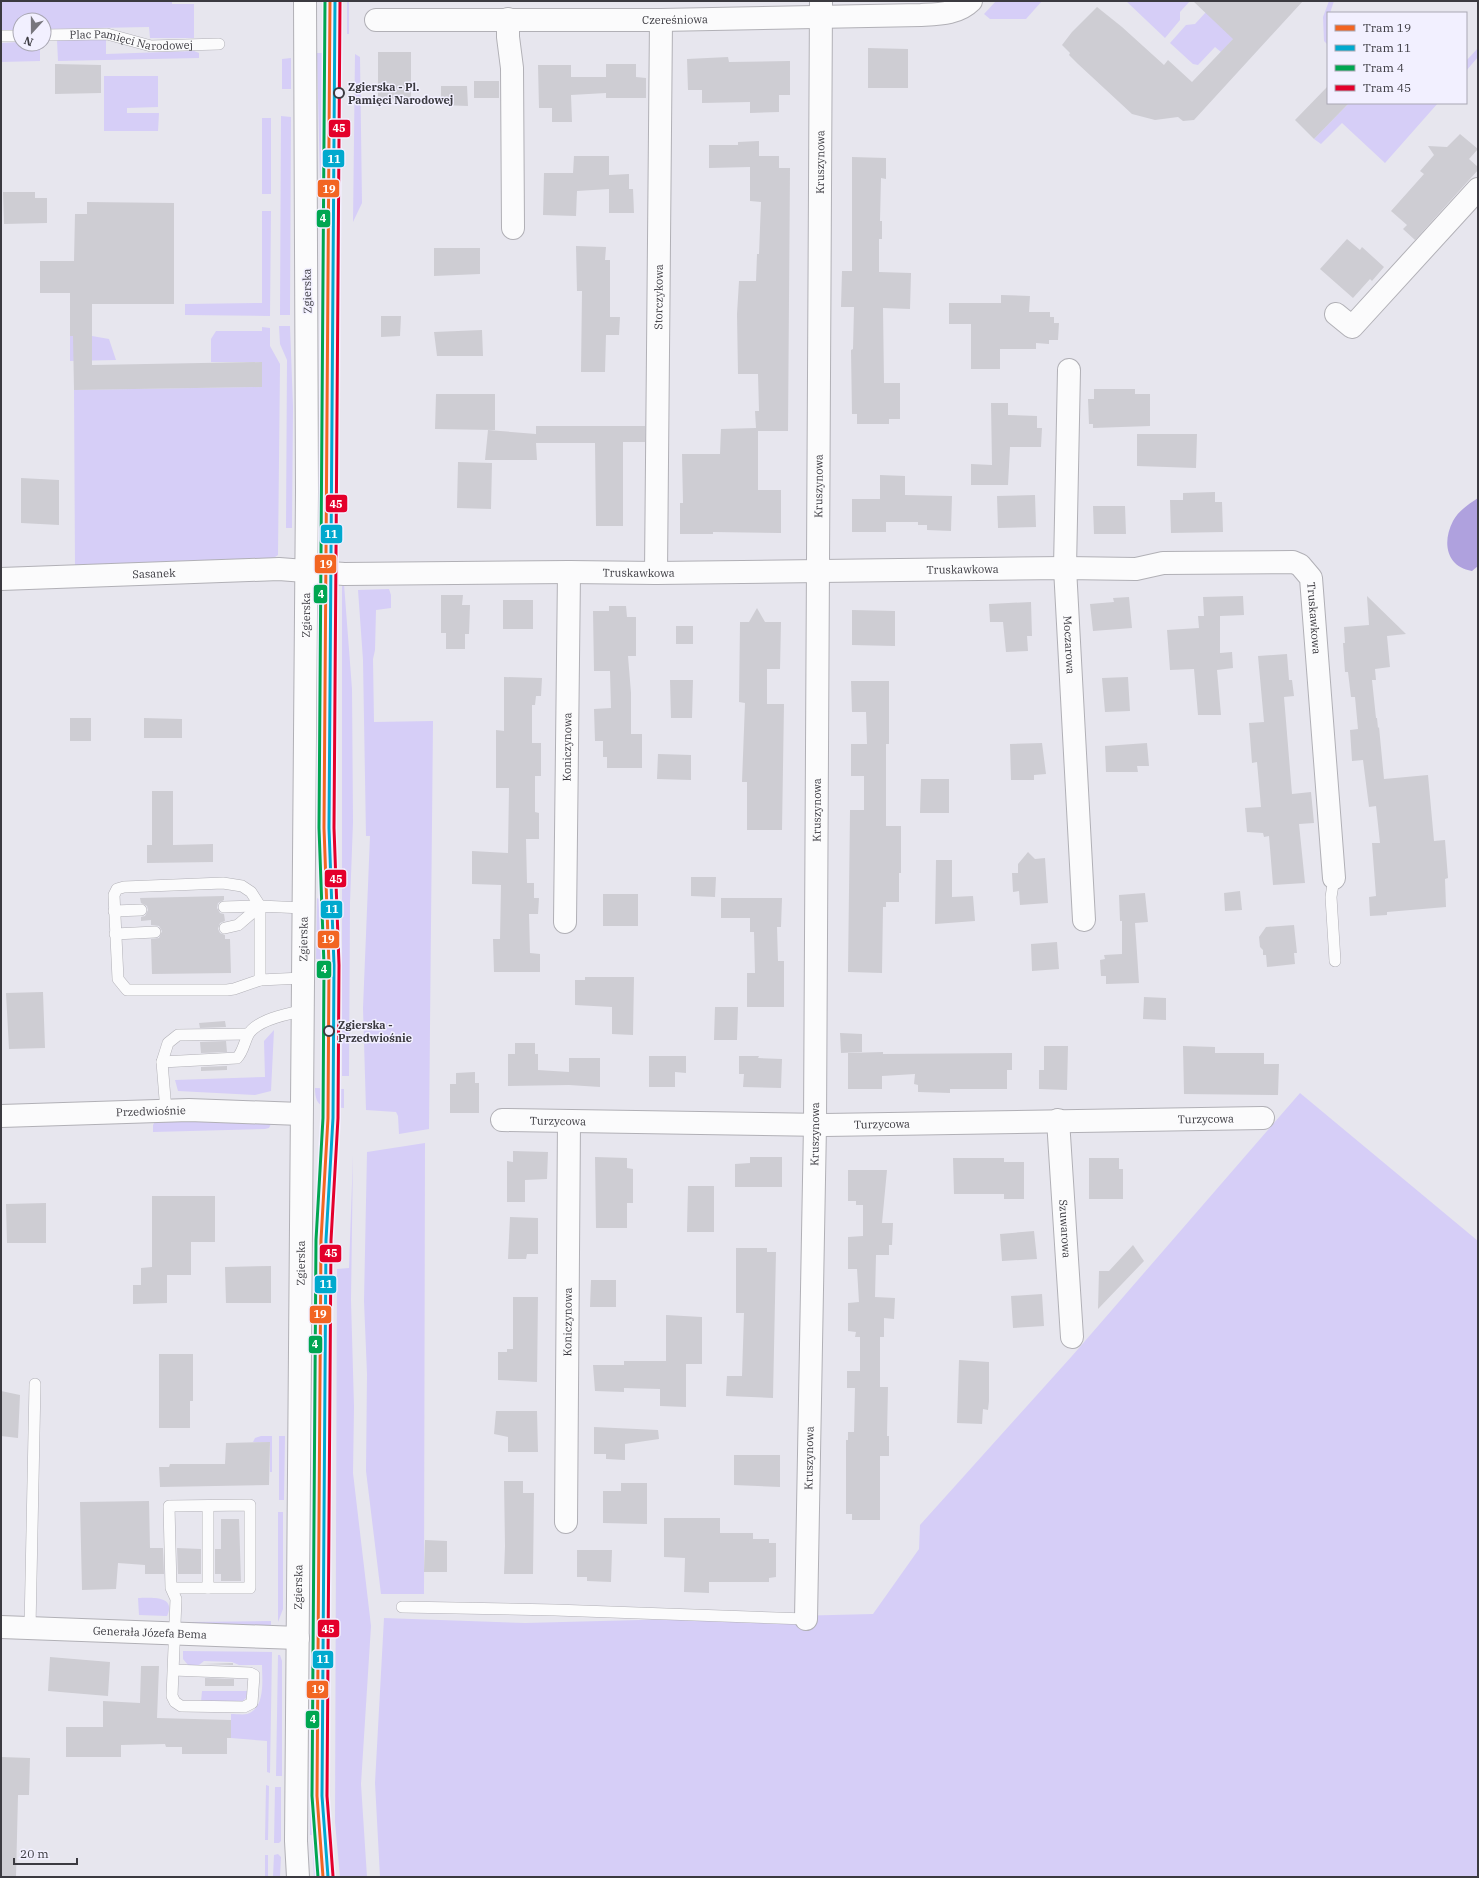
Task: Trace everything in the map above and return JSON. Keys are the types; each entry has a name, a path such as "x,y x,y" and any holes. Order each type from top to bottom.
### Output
{"street":[{"name":"Zgierska","path":"298,1877 296,1841 307,314 305,1"},
{"name":"Czereśniowa","path":"376,20 661,20 821,9 921,15 952,12 967,5 971,1"},
{"name":"Kruszynowa","path":"806,1619 815,1125 821,9"},
{"path":"508,19 508,37 512,68 512,228"},
{"name":"Storczykowa","path":"656,573 661,20"},
{"path":"1336,314 1352,327 1478,189"},
{"name":"Moczarowa","path":"1069,370 1065,568 1084,920"},
{"name":"Truskawkowa","path":"306,570 344,574 569,572 656,573 1065,568 1136,569 1163,564 1284,561 1300,565 1307,571 1310,578 1334,878"},
{"name":"Sasanek","path":"1,579 279,569 306,570"},
{"name":"Koniczynowa","path":"565,922 569,572"},
{"name":"Przedwiośnie","path":"1,1116 207,1110 301,1114"},
{"name":"Turzycowa","path":"502,1120 815,1125 1058,1120 1263,1118"},
{"name":"Szuwarowa","path":"1058,1120 1072,1337"},
{"name":"Koniczynowa","path":"566,1522 569,1121"},
{"name":"Generała Józefa Bema","path":"1,1627 298,1638"}],"lane":[{"name":"Plac Pamięci Narodowej","path":"52,35 106,34 151,46 219,44"},
{"path":"1,36 12,36"},
{"path":"1334,878 1331,897 1335,961"},
{"path":"260,980 260,906 251,892 242,886 223,883 124,887 117,889 114,895 114,911 118,979 127,990 227,990 260,980 302,978"},
{"path":"224,906 303,908"},
{"path":"225,928 238,925 260,906"},
{"path":"114,911 141,910"},
{"path":"115,934 154,932"},
{"path":"162,1062 237,1058 248,1034 270,1019 302,1011"},
{"path":"166,1111 162,1062 168,1043 178,1035 248,1034"},
{"path":"30,1628 35,1384"},
{"path":"171,1588 250,1588 250,1505 169,1506 171,1588 176,1599 172,1670 172,1696 175,1702 181,1706 244,1708 252,1703 254,1675 250,1673 172,1670"},
{"path":"208,1506 208,1588"},
{"path":"402,1607 562,1610 806,1619"}],"shaded area":[{"path":"1,1 172,1 172,4 194,4 194,38 150,38 149,27 52,29 52,12 12,12 12,30 1,30"},
{"path":"347,1 349,1 349,34 347,34"},
{"path":"996,1 1042,1 1026,19 990,19 984,14"},
{"path":"1126,1 1190,1 1180,12 1180,20 1165,38"},
{"path":"1329,1 1334,1 1330,12 1327,12 1327,44 1324,41 1323,17"},
{"path":"1206,12 1234,38 1221,52 1215,47 1198,65 1193,64 1170,43 1186,25 1195,24"},
{"path":"57,40 106,40 106,54 194,51 199,53 199,58 58,61"},
{"path":"12,42 12,52 40,52 40,61 1,62 1,43"},
{"path":"1478,48 1478,57 1467,70 1467,60"},
{"path":"317,53 326,53 324,272 322,263"},
{"path":"355,54 360,57 362,203 353,222"},
{"path":"291,58 291,89 282,89 282,59"},
{"path":"104,76 158,76 158,107 127,108 127,113 159,113 158,131 104,131"},
{"path":"1348,104 1437,104 1385,163 1342,123 1321,144 1314,139"},
{"path":"281,116 291,117 290,315 280,315"},
{"path":"262,118 271,118 271,194 262,194"},
{"path":"262,211 271,211 270,316 185,315 185,304 262,303"},
{"path":"279,326 290,326 293,407 292,528 286,528 287,360 280,344"},
{"path":"262,327 270,328 270,346 280,364 278,555 272,559 75,566 74,390 262,387 262,362 211,362 211,339 216,331 262,331"},
{"path":"70,336 92,336 109,339 116,360 70,361"},
{"path":"1478,498 1478,566 1472,571 1463,569 1452,559 1447,545 1450,529 1455,517 1464,508"},
{"path":"342,584 344,584 352,689 353,822 350,903 349,1076 342,1076"},
{"path":"389,589 391,595 391,608 376,610 375,650 373,659 374,722 433,721 429,1129 399,1134 398,1116 396,1112 366,1110 363,1008 370,836 366,836 363,660 358,590"},
{"path":"317,898 321,900 325,959 316,959"},
{"path":"274,1030 271,1091 255,1095 178,1091 175,1080 265,1077 264,1041"},
{"path":"315,1088 344,1089 344,1108 322,1106 315,1095"},
{"path":"1300,1093 1478,1241 1478,1877 380,1877 375,1783 384,1618 525,1623 873,1614 919,1549 920,1525 1072,1356"},
{"path":"156,1120 271,1124 269,1128 265,1129 153,1132 153,1125"},
{"path":"425,1143 424,1594 381,1594 366,1471 367,1374 364,1301 367,1152"},
{"path":"353,1155 351,1300 354,1407 353,1473 371,1626 361,1784 367,1877 340,1877 335,1822 337,1269 349,1268"},
{"path":"261,1436 272,1436 272,1472 270,1472 270,1442 253,1442 255,1438"},
{"path":"279,1436 285,1436 284,1500 279,1500"},
{"path":"278,1512 283,1512 283,1609 278,1622"},
{"path":"138,1598 155,1598 165,1601 168,1604 169,1609 167,1616 139,1615"},
{"path":"271,1621 271,1626 194,1624 191,1622"},
{"path":"183,1651 272,1652 270,1773 267,1772 267,1741 231,1738 231,1714 247,1714 253,1711 260,1700 262,1692 262,1665 239,1665 232,1662 204,1661 199,1665 188,1665 183,1659"},
{"path":"278,1655 280,1655 282,1661 282,1776 276,1776"},
{"path":"202,1691 247,1691 246,1698 242,1702 201,1702"},
{"path":"266,1785 269,1786 268,1840 265,1840"},
{"path":"275,1787 281,1787 281,1841 279,1843 274,1843"},
{"path":"310,1788 318,1877 314,1877 312,1835 310,1835"},
{"path":"278,1854 281,1857 280,1877 273,1877 274,1855"},
{"path":"265,1855 268,1855 268,1877 265,1877"}],"building":[{"path":"1193,1 1303,1 1194,120 1183,121 1178,117 1155,120 1132,114 1078,64 1062,45 1072,32 1097,7 1122,27 1164,65 1168,60 1192,82 1233,39"},
{"path":"868,48 908,49 908,88 868,88"},
{"path":"378,52 411,52 411,99 378,98"},
{"path":"728,57 729,62 790,61 790,95 779,95 779,112 750,113 750,102 702,103 702,90 688,90 687,59"},
{"path":"55,64 101,65 101,93 55,94"},
{"path":"606,64 636,64 636,77 646,78 646,98 606,98 606,93 571,95 572,122 552,122 552,108 539,108 538,65 571,65 571,77 606,77"},
{"path":"474,81 499,81 499,98 474,98"},
{"path":"441,86 467,86 468,106 441,105"},
{"path":"1327,87 1327,104 1348,104 1314,139 1295,120"},
{"path":"1460,134 1478,149 1469,159 1478,167 1478,170 1415,240 1403,229 1407,225 1391,211 1424,174 1420,171 1434,155 1428,146 1447,147"},
{"path":"759,141 759,156 779,156 779,168 790,168 788,431 758,431 758,490 781,490 781,533 713,532 713,534 680,534 680,503 683,503 682,454 720,454 721,429 756,428 755,411 759,411 758,374 738,374 737,314 739,281 756,281 757,254 759,254 761,202 750,201 750,167 709,168 709,145 738,145 738,142"},
{"path":"574,156 609,156 609,175 629,174 629,189 633,189 634,213 609,213 609,189 577,191 576,216 543,215 544,173 573,173"},
{"path":"852,157 886,158 886,179 881,178 880,221 882,221 882,239 879,239 879,272 911,273 910,309 883,308 884,383 900,383 900,419 889,419 889,424 857,424 857,414 852,414 851,350 853,349 854,307 841,307 842,271 852,271"},
{"path":"3,192 35,192 35,198 47,198 47,223 4,224"},
{"path":"87,202 174,203 174,304 92,304 92,365 262,362 262,387 74,390 73,336 70,336 70,293 40,293 40,261 74,261 75,214 87,214"},
{"path":"1347,239 1360,250 1362,247 1384,267 1372,281 1370,279 1353,298 1320,269"},
{"path":"576,246 606,247 605,260 610,260 610,317 620,317 619,335 606,335 605,372 581,372 582,291 577,291"},
{"path":"434,248 480,248 480,274 434,276"},
{"path":"1001,295 1030,296 1029,312 1050,312 1050,317 1054,317 1054,323 1059,323 1058,340 1049,340 1049,344 1036,343 1036,349 1000,349 1000,369 971,369 971,324 949,324 949,303 1001,303"},
{"path":"381,316 401,316 400,336 381,337"},
{"path":"482,330 483,356 437,356 434,332"},
{"path":"1094,389 1135,389 1135,394 1150,394 1150,426 1093,428 1093,424 1089,424 1088,399 1094,399"},
{"path":"436,394 495,394 495,430 435,429"},
{"path":"991,403 1008,403 1008,415 1037,416 1037,428 1042,428 1041,447 1010,447 1008,485 971,485 971,464 992,465"},
{"path":"536,426 645,426 645,442 623,442 623,526 596,526 595,443 536,443 537,460 485,460 488,430 536,434"},
{"path":"1137,434 1197,434 1196,468 1137,466"},
{"path":"458,462 492,463 491,509 457,508"},
{"path":"880,475 905,476 905,495 952,496 951,531 927,530 927,525 918,525 918,522 886,522 886,532 852,532 852,499 880,499"},
{"path":"21,478 59,480 59,525 21,523"},
{"path":"1215,492 1215,502 1222,502 1223,532 1171,533 1170,500 1183,500 1183,493"},
{"path":"1035,495 1036,527 998,528 997,496"},
{"path":"1093,506 1125,506 1126,534 1094,534"},
{"path":"441,595 463,595 462,605 470,605 469,634 465,634 465,649 446,649 446,633 441,633"},
{"path":"1243,596 1244,615 1220,616 1220,653 1232,652 1233,668 1217,670 1221,715 1198,715 1194,669 1170,670 1167,630 1199,628 1198,616 1204,616 1203,597"},
{"path":"1367,596 1406,634 1387,636 1390,667 1375,669 1376,680 1372,680 1376,718 1378,728 1379,727 1384,779 1428,775 1434,841 1445,840 1448,878 1445,879 1446,907 1387,912 1387,915 1370,916 1369,897 1376,896 1372,843 1380,843 1376,806 1369,807 1363,760 1352,761 1350,730 1358,729 1355,697 1351,697 1348,672 1345,672 1343,643 1345,643 1344,627 1369,625"},
{"path":"1129,597 1132,628 1093,631 1090,604 1114,602 1113,598"},
{"path":"503,600 533,600 533,629 503,629"},
{"path":"1031,602 1032,636 1027,636 1028,651 1006,652 1003,622 990,622 989,604"},
{"path":"609,606 626,606 627,617 636,617 636,656 628,656 631,693 631,734 642,734 642,768 607,768 607,757 603,757 603,741 595,741 594,709 611,708 610,671 594,671 593,611 609,611"},
{"path":"757,608 765,622 781,622 780,669 767,669 767,704 784,704 782,830 747,830 747,782 742,782 745,703 739,702 740,622 749,622"},
{"path":"852,610 895,611 895,646 852,645"},
{"path":"676,626 693,626 693,644 676,644"},
{"path":"1287,654 1289,680 1292,680 1294,696 1284,697 1292,794 1311,792 1314,823 1299,824 1305,883 1273,885 1269,836 1264,837 1263,833 1247,832 1245,808 1261,807 1257,762 1252,763 1249,723 1264,722 1258,656"},
{"path":"504,677 542,678 541,696 536,696 535,705 532,705 532,743 541,743 541,776 535,776 535,812 539,813 539,839 526,839 527,883 534,883 534,898 539,898 538,914 529,914 530,953 540,954 540,972 494,972 493,939 500,939 501,885 472,884 472,851 508,853 509,788 496,788 496,730 504,731"},
{"path":"1128,677 1130,711 1105,712 1102,678"},
{"path":"670,680 693,680 692,718 671,718"},
{"path":"851,681 889,681 889,744 886,744 886,826 901,826 901,873 899,873 899,902 886,902 886,907 883,907 882,973 848,972 850,810 864,810 864,776 851,776 851,744 867,744 866,712 852,712"},
{"path":"70,718 91,718 91,741 70,741"},
{"path":"144,718 182,719 182,738 144,738"},
{"path":"1042,743 1046,774 1034,775 1034,780 1011,780 1010,744"},
{"path":"1147,743 1149,766 1137,766 1138,772 1106,772 1105,746"},
{"path":"658,754 691,755 691,780 657,779"},
{"path":"921,779 949,779 949,813 920,813"},
{"path":"152,791 173,791 173,845 213,844 213,862 147,863 147,845 152,845"},
{"path":"1028,852 1035,859 1045,858 1048,903 1020,905 1019,891 1013,892 1012,873 1018,873 1018,864"},
{"path":"936,860 952,860 952,897 973,896 975,921 935,924"},
{"path":"691,877 716,877 715,897 691,896"},
{"path":"1240,891 1242,910 1225,911 1224,893"},
{"path":"1145,893 1148,922 1135,923 1139,983 1106,984 1106,976 1101,976 1100,960 1105,959 1104,955 1122,954 1122,921 1120,921 1119,895"},
{"path":"603,894 638,894 638,926 603,926"},
{"path":"224,896 224,900 218,903 217,908 220,913 224,914 225,921 220,923 218,929 220,933 225,935 225,939 230,939 231,973 152,974 151,939 159,938 162,931 159,926 151,925 151,920 141,921 141,917 145,916 148,910 147,906 141,903 140,898"},
{"path":"721,898 782,898 781,927 777,927 778,961 784,961 784,1007 747,1007 747,973 755,973 754,932 750,932 750,918 721,918"},
{"path":"1294,925 1297,953 1294,953 1295,964 1267,967 1266,955 1263,955 1259,937 1266,927"},
{"path":"1057,942 1059,969 1032,971 1031,944"},
{"path":"585,977 634,977 633,1035 612,1034 612,1007 575,1005 575,980 585,980"},
{"path":"43,992 45,1048 9,1049 6,993"},
{"path":"1144,997 1166,998 1166,1020 1143,1019"},
{"path":"715,1007 738,1007 737,1040 714,1040"},
{"path":"225,1021 226,1027 200,1028 199,1023"},
{"path":"840,1033 862,1034 862,1052 841,1053"},
{"path":"226,1041 227,1052 201,1053 200,1042"},
{"path":"515,1043 535,1043 535,1054 538,1054 538,1070 569,1072 569,1058 600,1058 600,1087 569,1085 508,1086 508,1054 515,1054"},
{"path":"1044,1046 1068,1046 1067,1090 1039,1089 1039,1070 1044,1070"},
{"path":"1183,1046 1215,1047 1215,1053 1264,1053 1264,1064 1279,1064 1278,1095 1184,1094"},
{"path":"883,1052 883,1054 1012,1053 1012,1070 1007,1070 1007,1089 950,1089 950,1093 918,1092 918,1085 914,1084 915,1074 882,1076 882,1089 848,1089 848,1053"},
{"path":"649,1056 686,1056 686,1073 675,1072 675,1087 649,1087"},
{"path":"739,1056 759,1056 758,1058 782,1059 781,1088 743,1087 744,1074 739,1074"},
{"path":"227,1066 227,1070 201,1071 201,1067"},
{"path":"475,1072 475,1083 479,1083 479,1113 450,1113 450,1084 456,1084 456,1073"},
{"path":"513,1151 548,1152 547,1179 525,1180 525,1202 507,1202 507,1161 513,1162"},
{"path":"595,1157 627,1158 627,1168 633,1169 633,1203 627,1203 627,1228 596,1228"},
{"path":"750,1157 782,1157 782,1187 735,1187 735,1164 750,1163"},
{"path":"953,1158 1004,1158 1004,1162 1024,1162 1024,1199 1004,1199 1004,1194 954,1194"},
{"path":"1089,1158 1119,1158 1119,1169 1123,1169 1123,1199 1089,1199"},
{"path":"848,1170 887,1170 882,1223 893,1223 892,1245 889,1245 889,1255 876,1255 875,1297 895,1298 894,1319 884,1318 884,1337 880,1337 880,1387 888,1387 887,1436 889,1436 889,1456 880,1456 880,1520 852,1520 852,1514 846,1514 846,1440 848,1440 848,1432 854,1432 855,1388 847,1388 847,1371 860,1371 860,1337 855,1337 856,1332 848,1331 848,1303 859,1302 857,1269 848,1269 848,1237 863,1236 863,1205 856,1205 856,1201 848,1201"},
{"path":"688,1186 714,1186 714,1232 687,1232"},
{"path":"152,1196 215,1196 215,1242 191,1242 191,1275 167,1275 167,1303 133,1304 133,1285 141,1285 141,1268 152,1267"},
{"path":"46,1203 46,1243 7,1243 6,1204"},
{"path":"510,1217 538,1218 538,1254 527,1254 526,1259 508,1259"},
{"path":"1034,1231 1037,1259 1002,1261 1000,1234"},
{"path":"1133,1245 1144,1261 1098,1309 1099,1271 1109,1271"},
{"path":"736,1248 767,1248 767,1252 776,1252 773,1398 726,1396 727,1376 742,1376 744,1313 736,1313"},
{"path":"271,1266 271,1303 226,1303 225,1267"},
{"path":"591,1280 616,1280 616,1307 590,1307"},
{"path":"1042,1294 1044,1326 1013,1328 1011,1296"},
{"path":"513,1297 538,1297 537,1382 498,1380 498,1352 507,1352 507,1349 513,1349"},
{"path":"666,1315 702,1317 702,1364 686,1364 686,1407 660,1406 660,1389 624,1388 624,1392 595,1391 593,1365 624,1365 624,1361 666,1361"},
{"path":"159,1354 193,1354 193,1401 190,1401 190,1428 159,1428"},
{"path":"959,1360 989,1362 988,1410 983,1409 982,1424 957,1423"},
{"path":"1,1391 20,1395 18,1438 1,1436"},
{"path":"496,1411 537,1411 538,1452 508,1452 508,1437 494,1434"},
{"path":"594,1427 658,1430 659,1439 625,1444 625,1460 606,1459 606,1454 594,1454"},
{"path":"270,1442 269,1485 160,1487 159,1467 169,1467 170,1464 225,1464 226,1443"},
{"path":"734,1455 780,1455 780,1487 734,1485"},
{"path":"504,1481 523,1481 523,1493 534,1493 533,1574 504,1574"},
{"path":"621,1483 647,1483 647,1524 603,1523 603,1491 621,1491"},
{"path":"149,1501 150,1548 163,1548 164,1574 145,1574 145,1565 118,1563 116,1589 82,1590 80,1502"},
{"path":"664,1518 720,1518 720,1533 753,1533 753,1539 769,1539 769,1543 776,1543 776,1577 769,1578 769,1582 709,1582 709,1593 684,1592 685,1558 664,1557"},
{"path":"221,1519 239,1519 241,1581 221,1581 221,1574 215,1574 215,1549 221,1549"},
{"path":"425,1540 447,1541 447,1572 424,1572"},
{"path":"177,1548 201,1549 201,1574 178,1574"},
{"path":"577,1550 612,1550 611,1582 587,1581 587,1577 577,1577"},
{"path":"50,1657 110,1662 108,1696 48,1691"},
{"path":"233,1663 233,1665 204,1664"},
{"path":"141,1666 159,1666 157,1718 231,1720 231,1738 227,1738 227,1754 182,1754 182,1747 166,1747 165,1744 121,1745 121,1757 66,1757 66,1727 103,1727 103,1701 140,1703"},
{"path":"205,1678 234,1679 234,1686 205,1686"},
{"path":"1,1757 30,1758 29,1795 18,1795 16,1877 1,1877"}],"tram line":[{"name":"4","path":"318,1877 312,1796 316,1240 323,1118 324,965 319,828 325,1"},
{"name":"19","path":"323,1877 317,1796 321,1240 328,1118 329,965 324,828 330,1"},
{"name":"11","path":"328,1877 322,1796 326,1240 333,1118 334,965 329,828 335,1"},
{"name":"45","path":"333,1876 327,1796 331,1240 338,1118 339,965 334,828 340,1"}],"place":[{"name":"Zgierska - Pl. Pamięci Narodowej","path":"339,93"},
{"name":"Zgierska - Przedwiośnie","path":"329,1031"}]}
